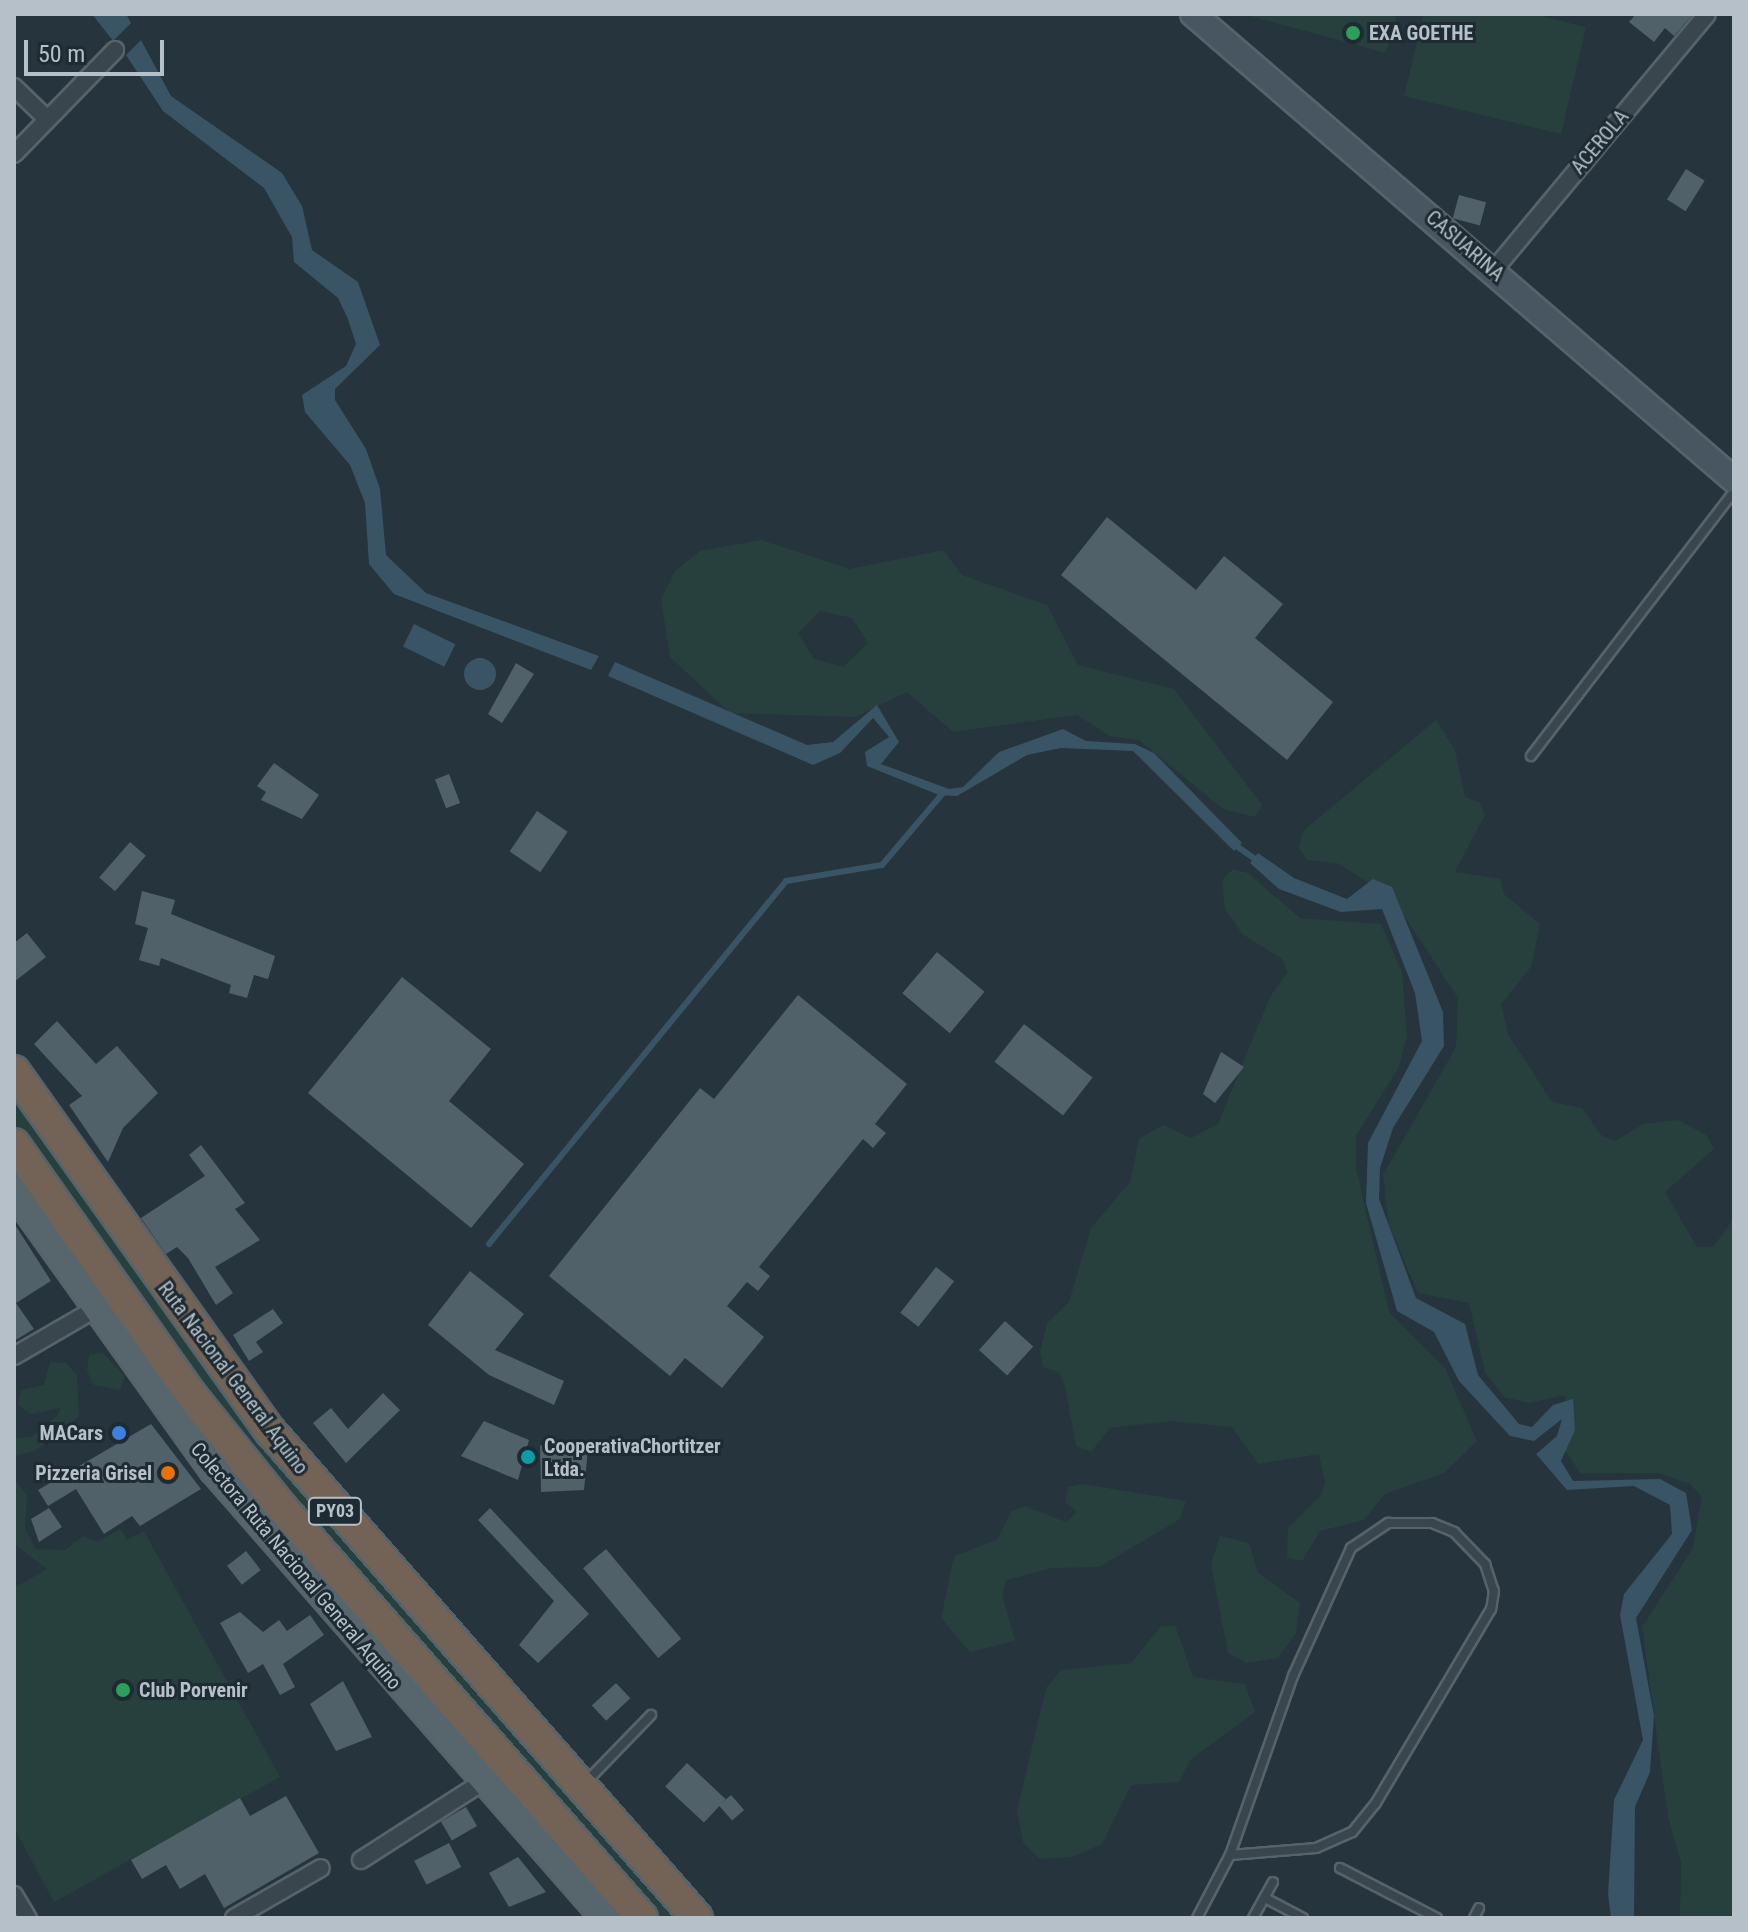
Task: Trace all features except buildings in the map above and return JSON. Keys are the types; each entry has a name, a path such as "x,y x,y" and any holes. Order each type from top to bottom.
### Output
{"highway":[{"name":"Ruta Nacional General Aquino","path":"14,1071 271,1432 697,1918"},
{"name":"Ruta Nacional General Aquino","path":"14,1144 192,1396 356,1596 642,1918"}],"main road":[{"name":"Colectora Ruta Nacional General Aquino","path":"14,1192 214,1471 481,1783 605,1918"},
{"path":"356,1596 564,1872"}],"street":[{"name":"CASUARINA","path":"1193,14 1734,480"},
{"name":"ACEROLA","path":"1493,271 1707,14"},
{"path":"14,154 115,50"},
{"path":"14,87 47,119"},
{"path":"14,1356 95,1309"},
{"path":"361,1860 481,1783"},
{"path":"234,1918 321,1868"},
{"path":"14,1895 28,1918"}],"lane":[{"path":"1531,756 1734,491"},
{"path":"1197,1918 1230,1855 1293,1676 1351,1548 1388,1523 1432,1523 1454,1532 1485,1564 1491,1609 1375,1804 1352,1832 1316,1848 1230,1855"},
{"path":"581,1787 651,1715"},
{"path":"1340,1868 1437,1918"},
{"path":"1253,1918 1273,1882"},
{"path":"1265,1898 1303,1918"},
{"path":"1474,1918 1479,1908"}],"green space":[{"name":"EXA GOETHE","path":"1243,14 1397,14 1386,53"},
{"path":"1424,14 1532,14 1586,27 1561,134 1404,96"},
{"path":"761,540 850,569 943,550 962,575 1047,605 1078,665 1174,689 1262,805 1255,817 1223,809 1139,740 1110,736 1077,715 953,732 907,692 855,717 730,713 670,657 661,599 675,571 700,551","holes":["820,611 852,618 868,643 843,667 814,659 798,633"]},
{"path":"1436,720 1455,750 1465,797 1479,802 1485,815 1455,872 1501,879 1504,894 1540,924 1531,967 1501,1004 1508,1034 1552,1102 1582,1108 1601,1135 1615,1141 1643,1124 1678,1120 1706,1135 1714,1149 1665,1192 1697,1247 1713,1247 1734,1218 1734,1918 1680,1918 1681,1862 1668,1817 1642,1627 1693,1548 1702,1497 1690,1484 1659,1473 1580,1473 1558,1440 1566,1425 1565,1395 1529,1403 1504,1397 1485,1372 1469,1303 1418,1293 1389,1225 1383,1175 1456,1047 1458,998 1392,897 1337,863 1307,860 1299,847 1303,831"},
{"path":"1233,869 1248,873 1300,918 1381,924 1402,972 1407,1036 1399,1067 1356,1136 1356,1168 1389,1312 1445,1368 1477,1441 1444,1473 1385,1494 1364,1520 1320,1531 1302,1561 1287,1558 1288,1528 1320,1496 1325,1483 1319,1454 1258,1464 1232,1427 1171,1421 1110,1428 1091,1452 1076,1446 1065,1386 1059,1372 1043,1367 1040,1352 1047,1323 1069,1302 1091,1228 1130,1182 1139,1139 1163,1125 1191,1138 1218,1124 1270,997 1288,972 1282,959 1242,934 1225,908 1222,880"},
{"path":"14,1095 274,1455 680,1918 656,1918 202,1394 14,1127"},
{"path":"103,1353 125,1376 120,1390 94,1385 87,1371 89,1355"},
{"path":"50,1362 66,1363 77,1375 79,1416 35,1451 14,1456 14,1438 32,1437 58,1415 60,1408 31,1414 18,1405 21,1390 44,1385"},
{"name":"Club Porvenir","path":"14,1479 27,1495 25,1528 35,1549 65,1550 83,1536 97,1542 120,1529 127,1540 144,1531 280,1777 54,1902 14,1828 14,1588 47,1569 14,1544"},
{"path":"1082,1484 1186,1501 1180,1519 1099,1567 1052,1568 1006,1580 1002,1595 1015,1641 970,1652 941,1618 954,1556 997,1540 1011,1512 1025,1506 1066,1522 1077,1512 1065,1502 1068,1487"},
{"path":"1220,1536 1249,1543 1258,1573 1300,1603 1296,1633 1278,1658 1246,1663 1228,1653 1211,1564"},
{"path":"1175,1625 1193,1677 1245,1684 1255,1712 1191,1759 1179,1782 1131,1785 1102,1844 1072,1857 1039,1859 1023,1842 1017,1810 1046,1688 1061,1670 1131,1663 1160,1627"}],"water":[{"path":"92,14 126,14 131,23 113,41"},
{"path":"141,40 171,96 282,173 302,206 312,250 358,282 380,345 335,389 335,400 366,449 380,489 386,555 426,593 599,656 591,670 394,594 369,564 365,503 350,465 305,412 302,395 346,366 356,344 348,319 338,298 294,262 292,237 264,188 163,111 126,55"},
{"path":"414,624 455,644 444,667 403,646"},
{"path":"480,658 492,662 496,674 492,686 480,690 468,686 464,674 468,662"},
{"path":"615,662 807,745 833,742 877,705 899,742 881,764 949,789 963,787 999,752 1063,729 1086,741 1135,744 1154,753 1242,843 1234,851 1133,751 1061,748 1027,755 957,796 939,795 867,766 865,752 889,737 873,718 840,753 813,765 608,676"},
{"path":"1258,853 1294,878 1347,899 1373,879 1392,887 1443,1012 1444,1046 1393,1128 1380,1168 1379,1199 1416,1298 1465,1324 1478,1375 1519,1424 1532,1427 1553,1405 1573,1399 1575,1430 1561,1461 1573,1481 1660,1479 1686,1493 1692,1530 1636,1618 1654,1716 1650,1772 1635,1807 1634,1918 1611,1918 1608,1894 1614,1800 1643,1740 1620,1615 1624,1594 1672,1534 1670,1505 1634,1486 1567,1490 1536,1454 1557,1436 1562,1419 1534,1441 1510,1436 1459,1381 1434,1332 1397,1311 1366,1203 1368,1143 1422,1041 1415,993 1382,909 1341,912 1279,889 1250,863"}],"waterway":[{"path":"489,1244 786,881 882,865 944,792"},
{"path":"1235,845 1258,861"}],"place":[{"name":"EXA GOETHE","path":"1353,33"},
{"name":"MACars","path":"119,1433"},
{"name":"CooperativaChortitzer Ltda.","path":"528,1457"},
{"name":"Pizzeria Grisel","path":"168,1473"},
{"name":"Club Porvenir","path":"123,1690"}]}
